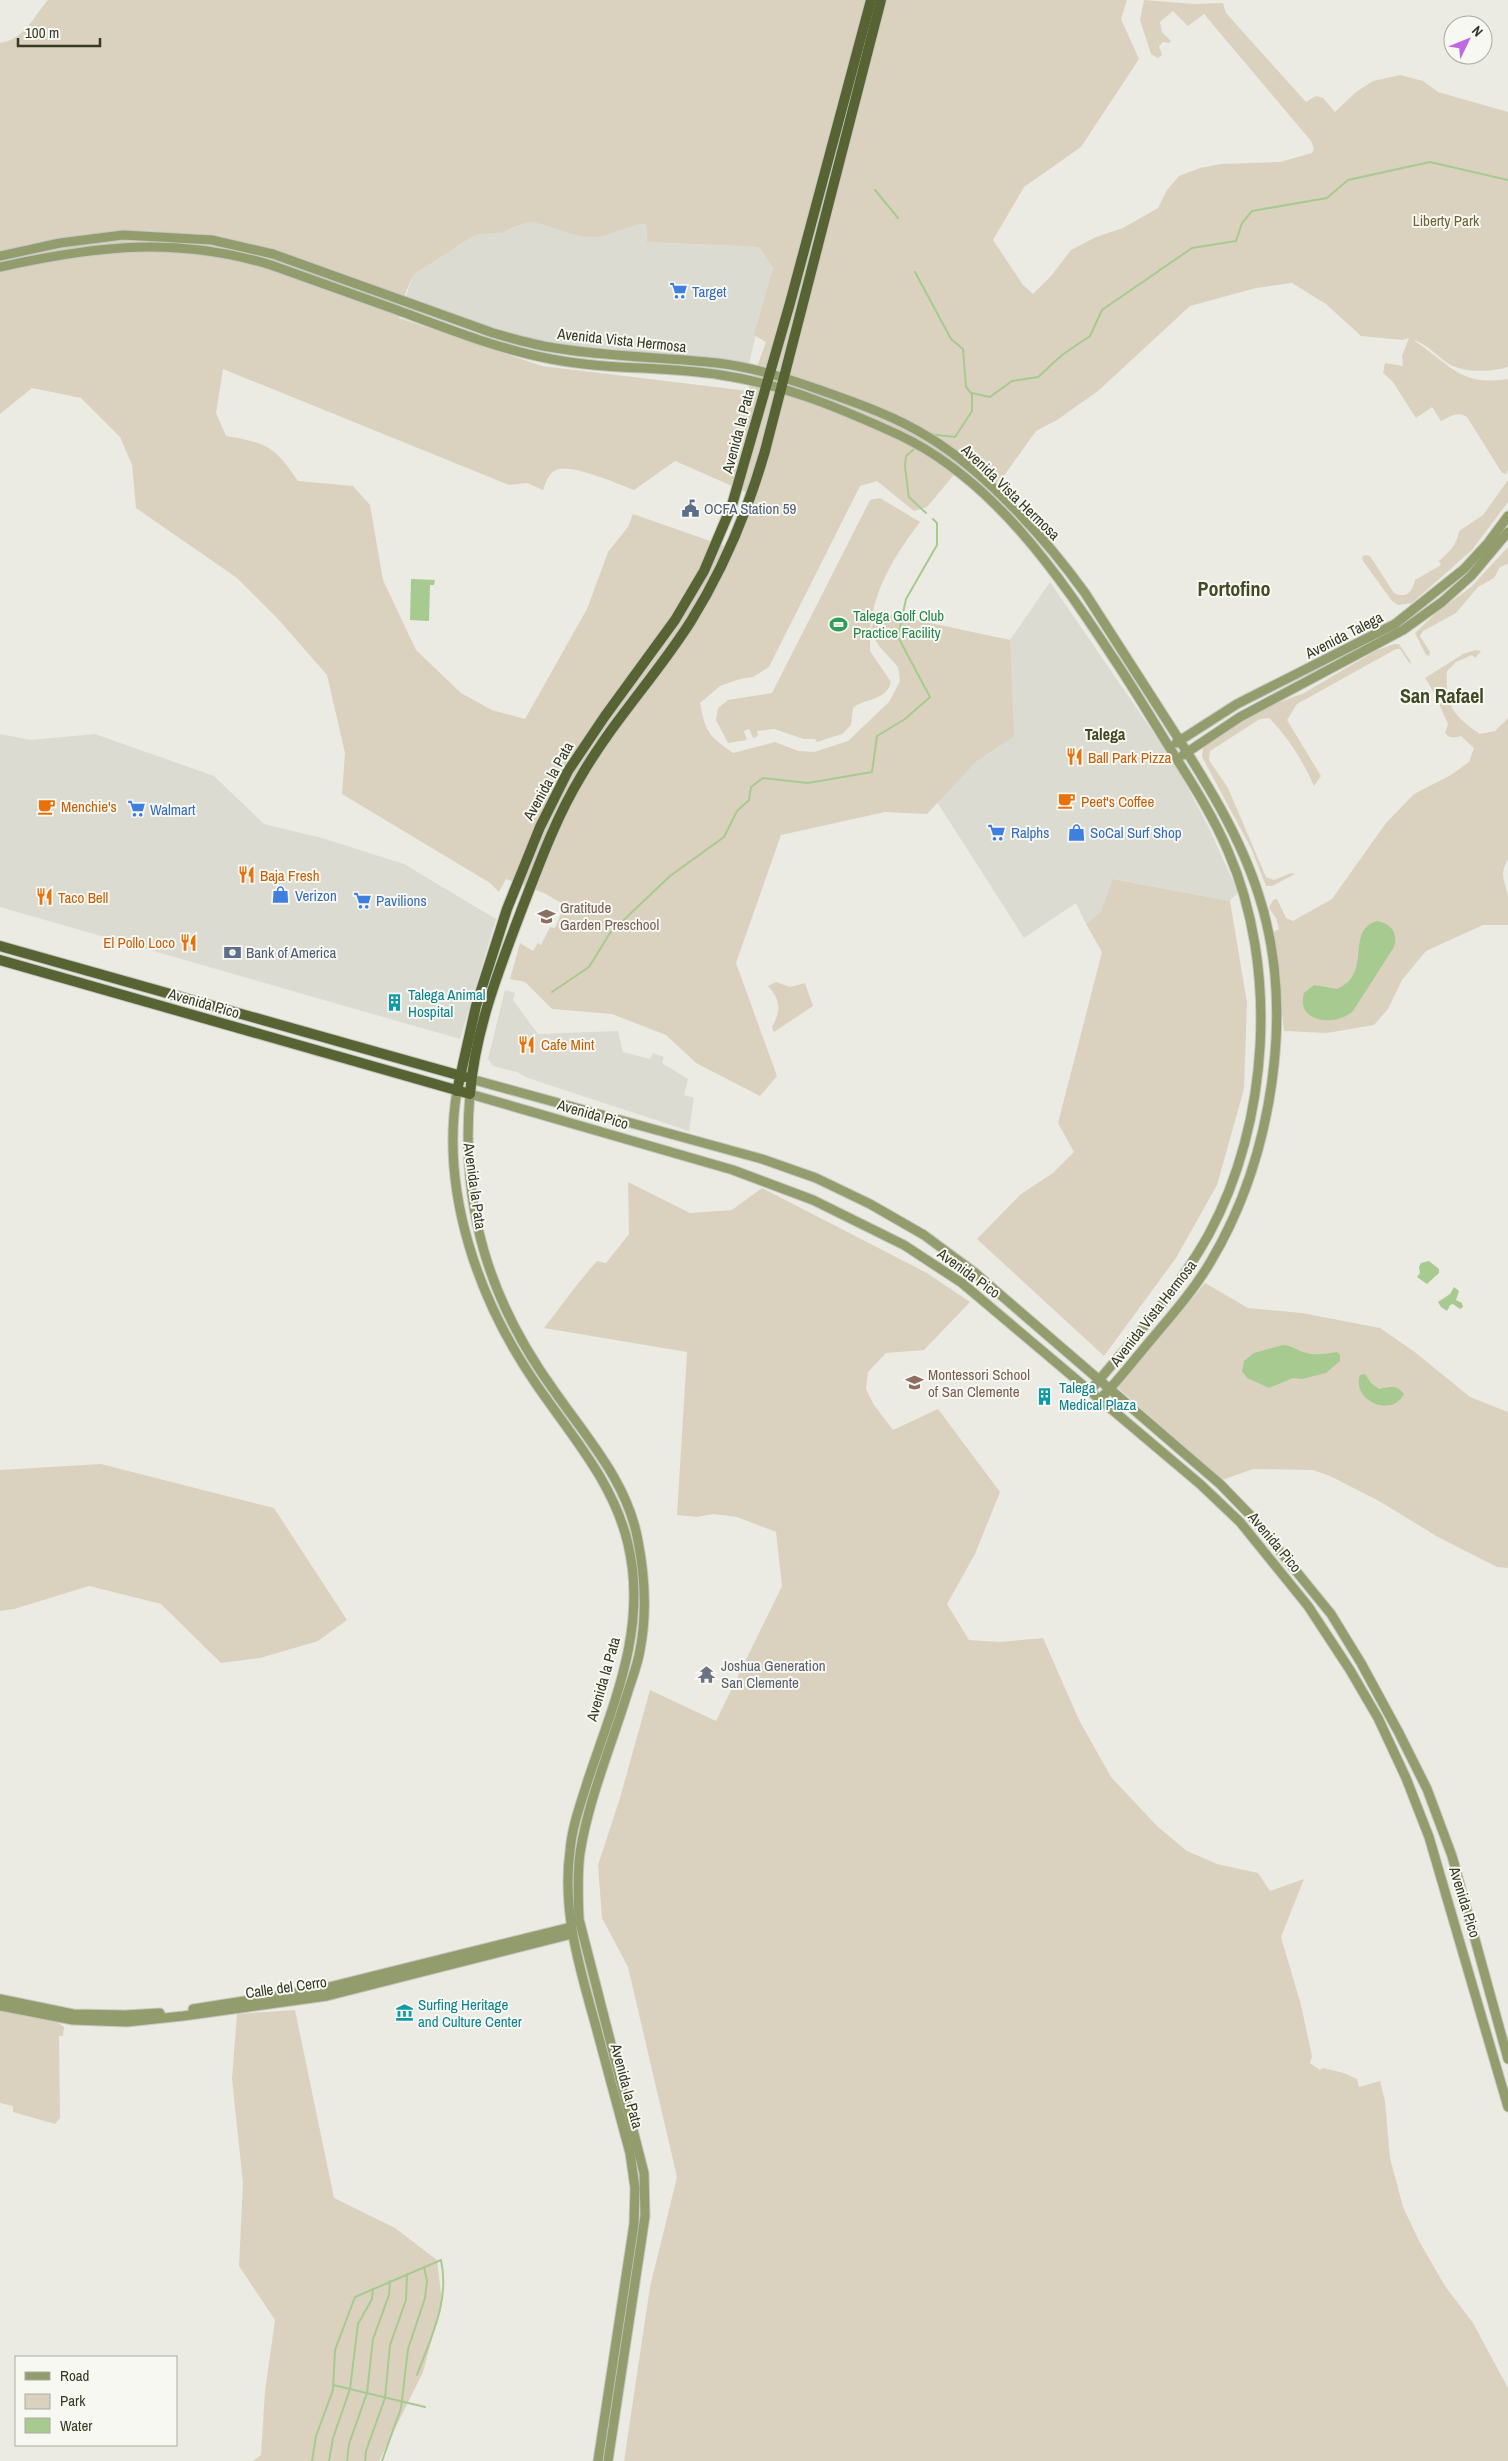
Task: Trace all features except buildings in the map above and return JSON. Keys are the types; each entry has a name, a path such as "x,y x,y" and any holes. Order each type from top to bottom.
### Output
{"highway":[{"name":"Avenida la Pata","path":"457,1091 476,1006 507,909 540,827 568,771 605,716 675,620 704,571 737,493 871,0"},
{"name":"Avenida la Pata","path":"470,1094 471,1079 485,1011 550,836 580,777 614,726 692,620 721,565 754,487 784,378 881,0"},
{"path":"507,909 513,915 508,929 513,933"},
{"name":"Avenida Pico","path":"0,946 471,1079"},
{"name":"Avenida Pico","path":"0,960 470,1094"}],"main road":[{"name":"Avenida Vista Hermosa","path":"0,256 60,243 123,236 212,240 273,254 493,334 526,343 603,354 719,363 770,373 869,409 930,438 961,460 1032,527 1063,563 1180,741 1221,808 1244,856 1260,897 1270,947 1276,998 1276,1048 1270,1096 1261,1141 1242,1199 1211,1260 1180,1306 1100,1399"},
{"name":"Avenida Vista Hermosa","path":"0,267 58,254 121,246 168,246 212,250 238,255 271,265 476,340 550,359 588,365 716,374 767,384 864,420 929,451 956,470 1023,534 1053,569 1118,664 1211,816 1229,853 1247,903 1260,988 1262,1041 1249,1130 1228,1194 1208,1236 1157,1313 1090,1391"},
{"name":"Avenida Talega","path":"1170,747 1252,696 1400,620 1464,569 1488,543 1508,516"},
{"name":"Avenida Talega","path":"1177,759 1240,717 1403,630 1442,602 1470,576 1508,532"},
{"name":"Avenida Pico","path":"471,1079 533,1098 717,1146 816,1178 870,1204 924,1235 974,1272 1098,1381 1220,1484 1252,1517 1331,1614 1361,1663 1427,1789 1452,1856 1508,2059"},
{"name":"Avenida la Pata","path":"457,1091 453,1144 460,1208 477,1270 509,1343 601,1476 621,1521 628,1544 634,1580 635,1605 630,1650 575,1821 570,1849 567,1894 571,1930 630,2153 634,2188 634,2224 598,2461"},
{"name":"Avenida Pico","path":"470,1094 733,1170 813,1200 904,1246 962,1283 1200,1484 1240,1522 1308,1606 1378,1718 1406,1778 1430,1837 1508,2106"},
{"name":"Avenida la Pata","path":"470,1094 467,1157 473,1204 478,1230 495,1289 518,1335 544,1378 610,1470 630,1514 638,1538 643,1573 645,1615 640,1652 589,1814 580,1853 577,1888 579,1919 644,2173 644,2225 608,2461"},
{"path":"571,1930 579,1919"},
{"name":"Calle del Cerro","path":"0,1999 73,2014 125,2016 178,2012 326,1988 571,1930"},
{"name":"Calle del Cerro","path":"0,2006 73,2020 127,2022 183,2016 327,1996 571,1930"}],"shaded area":[{"path":"530,222 547,224 569,232 646,224 647,242 759,247 773,267 748,367 594,350 495,332 405,299 413,275 475,235 502,233"},
{"path":"1050,582 1175,764 1207,824 1238,892 1230,901 1114,879 1101,911 1086,924 1076,903 1024,938 937,802 976,762 1000,746 1010,672 1010,640"},
{"path":"0,734 31,740 95,734 214,776 264,824 322,838 404,864 496,919 460,1039 0,907"},
{"path":"505,990 515,993 513,1000 538,1034 618,1031 623,1052 650,1059 653,1053 664,1057 662,1063 688,1079 684,1095 694,1098 689,1131 528,1078 517,1072 493,1066 488,1059"}],"green space":[{"name":"Liberty Park","path":"48,0 1127,0 1121,19 1139,59 1081,147 1024,187 993,240 1023,285 1033,294 1051,276 1071,250 1096,237 1123,228 1158,208 1167,190 1179,176 1200,168 1221,164 1280,162 1312,153 1314,149 1311,141 1204,14 1188,26 1173,11 1160,22 1162,32 1171,41 1169,43 1163,42 1159,46 1162,55 1158,58 1151,54 1140,20 1144,0 1195,4 1223,3 1226,13 1306,102 1316,96 1323,98 1335,112 1356,92 1373,81 1400,75 1423,81 1438,92 1508,112 1508,367 1486,371 1462,369 1449,364 1428,347 1413,340 1446,365 1466,376 1478,380 1491,381 1508,379 1508,470 1506,474 1502,473 1464,415 1457,414 1441,421 1432,407 1416,418 1393,382 1383,373 1385,363 1403,366 1402,356 1409,338 1403,340 1361,336 1326,304 1292,283 1256,288 1190,306 1098,391 1057,420 1036,431 998,484 968,458 927,507 914,511 877,481 860,486 769,667 753,677 720,686 700,703 704,721 709,732 718,742 733,753 775,742 798,751 814,752 848,741 889,702 900,681 898,667 879,646 870,631 870,651 891,682 885,693 853,708 851,725 842,734 817,742 815,739 804,739 774,729 757,731 758,736 753,738 749,729 744,731 747,740 728,743 716,720 718,708 728,700 772,693 870,500 880,498 920,522 902,547 887,573 876,600 870,630 879,612 1010,640 1014,736 976,762 927,814 885,812 781,835 736,963 777,1076 760,1096 696,1063 666,1035 612,1014 552,1009 525,982 510,979 520,943 533,951 538,943 541,945 550,927 555,928 565,905 544,893 506,879 499,892 490,883 342,794 345,753 327,675 278,619 237,578 136,508 132,465 120,437 81,398 32,388 0,414 0,43 9,41 22,32","holes":["530,222 575,235 590,237 604,236 631,226 646,224 647,242 759,247 773,268 754,335 766,342 748,391 542,366 399,318 400,306 413,275 475,235 502,233","223,369 509,485 527,483 543,490 548,477 553,472 559,469 566,469 596,476 634,490 675,461 755,496 744,529 733,549 633,514 628,527 608,552 587,609 525,719 492,710 461,693 416,650 383,580 370,505 353,486 298,481 282,460 268,448 251,441 226,436 216,413"]},
{"path":"1508,480 1508,502 1472,550 1412,603 1398,605 1392,601 1362,557 1365,555 1370,556 1394,593 1406,595 1412,588 1415,580 1441,565 1439,561 1454,544 1459,531 1483,515"},
{"path":"1508,547 1508,564 1500,567 1494,578 1478,587 1456,613 1423,631 1420,636 1430,652 1429,656 1426,655 1415,633 1436,613 1471,587"},
{"path":"1399,644 1411,662 1410,664 1400,649 1396,649 1297,704 1287,720 1321,776 1314,786 1295,750 1269,718 1260,719 1210,751 1209,760 1228,788 1266,877 1274,880 1291,873 1295,874 1272,886 1266,886 1251,848 1202,757 1203,745 1265,708 1304,693 1375,651"},
{"path":"1475,650 1481,651 1475,658 1472,655 1456,662 1447,671 1448,693 1449,701 1457,715 1480,734 1495,731 1508,718 1508,859 1503,875 1508,897 1508,925 1483,925 1426,951 1402,980 1388,1009 1374,1025 1327,1033 1284,1031 1274,932 1279,929 1276,918 1269,908 1273,900 1277,899 1286,918 1293,921 1332,899 1386,823 1414,794 1451,775 1469,762 1474,748 1461,736 1452,738 1445,733 1448,724 1435,694 1425,678 1463,654"},
{"path":"1113,879 1230,901 1247,1003 1244,1089 1217,1185 1176,1258 1104,1356 977,1239 1021,1194 1053,1173 1074,1152 1058,1123 1102,952 1086,924 1101,911"},
{"path":"776,982 790,987 805,983 813,1006 774,1032 772,1027 777,1016 778,1006 775,996 768,986"},
{"path":"628,1182 690,1213 732,1210 762,1188 927,1273 970,1302 924,1350 886,1353 868,1372 866,1389 874,1405 893,1430 938,1409 1000,1492 975,1554 947,1604 969,1640 1000,1642 1043,1638 1079,1720 1111,1777 1158,1827 1187,1851 1217,1864 1258,1873 1270,1891 1304,1879 1281,1937 1301,2005 1312,2056 1310,2063 1320,2070 1323,2068 1344,2073 1357,2079 1359,2087 1380,2081 1385,2101 1390,2158 1403,2207 1419,2241 1445,2286 1473,2323 1508,2388 1508,2461 624,2461 650,2287 677,2177 628,1967 602,1918 598,1865 620,1798 650,1690 716,1721 782,1586 776,1532 737,1517 713,1514 697,1517 677,1515 687,1352 544,1328 597,1261 606,1263 629,1234"},
{"path":"1205,1283 1248,1308 1302,1313 1380,1328 1416,1353 1470,1397 1508,1412 1508,1568 1497,1567 1438,1537 1379,1501 1330,1476 1313,1470 1253,1469 1222,1480 1118,1388"},
{"path":"101,1464 274,1508 347,1620 318,1641 260,1658 221,1663 161,1604 89,1586 14,1609 0,1611 0,1470"},
{"path":"0,2009 57,2022 64,2027 63,2036 59,2036 60,2118 55,2124 13,2112 13,2106 0,2103"},
{"path":"295,2010 334,2198 395,2228 437,2260 442,2302 423,2372 379,2461 253,2461 261,2455 265,2391 275,2320 239,2266 243,2183 232,2079 237,2014"}],"water":[{"path":"411,579 435,580 434,585 430,585 429,621 410,620"},
{"path":"1377,921 1387,924 1393,930 1395,937 1394,947 1353,1011 1337,1019 1319,1019 1311,1016 1305,1011 1303,1003 1304,993 1314,985 1337,989 1348,982 1354,973 1357,963 1362,934 1367,926"},
{"path":"1429,1261 1439,1269 1439,1273 1427,1284 1417,1277 1420,1273 1419,1267 1421,1263"},
{"path":"1454,1287 1459,1291 1456,1300 1462,1303 1463,1307 1460,1309 1453,1304 1450,1305 1447,1311 1438,1302 1450,1294"},
{"path":"1283,1345 1311,1354 1337,1352 1340,1355 1340,1361 1326,1373 1302,1379 1293,1378 1269,1388 1247,1378 1242,1371 1244,1361 1254,1353"},
{"path":"1365,1374 1371,1383 1379,1389 1396,1387 1404,1394 1391,1405 1382,1406 1374,1403 1361,1392 1359,1384 1360,1375"}],"waterway":[{"path":"929,434 955,437 972,411 972,393 990,397 1012,381 1038,377 1062,355 1090,336 1102,310 1192,248 1236,241 1242,223 1252,211 1327,198 1348,180 1430,162 1508,180"},
{"path":"875,190 898,218"},
{"path":"915,272 951,339 963,349 966,387 971,393"},
{"path":"915,448 906,456 905,466 909,497 926,513"},
{"path":"552,992 589,967 610,933 670,876 724,837 737,811 749,800 751,787 763,778 808,783 872,772 877,736 905,719 930,697 898,637 906,599 937,545 937,523 933,519"},
{"path":"312,2461 316,2436 333,2390 335,2350 355,2297 441,2260 443,2290 438,2319 417,2375"},
{"path":"382,2461 401,2408 408,2349 425,2298 427,2281 424,2267"},
{"path":"365,2461 366,2451 385,2398 390,2345 406,2300 407,2274"},
{"path":"347,2461 349,2444 367,2393 373,2339 389,2295 390,2281"},
{"path":"329,2461 333,2438 350,2389 358,2324 372,2299 373,2289"},
{"path":"333,2385 425,2407"}],"place":[{"name":"Target","path":"678,291"},
{"name":"OCFA Station 59","path":"690,508"},
{"name":"Talega Golf Club Practice Facility","path":"839,624"},
{"name":"Ball Park Pizza","path":"1074,757"},
{"name":"Peet's Coffee","path":"1067,801"},
{"name":"Menchie's","path":"47,806"},
{"name":"Walmart","path":"136,809"},
{"name":"Ralphs","path":"997,832"},
{"name":"SoCal Surf Shop","path":"1076,832"},
{"name":"Baja Fresh","path":"246,875"},
{"name":"Verizon","path":"281,895"},
{"name":"Taco Bell","path":"44,897"},
{"name":"Pavilions","path":"362,900"},
{"name":"Gratitude Garden Preschool","path":"546,916"},
{"name":"El Pollo Loco","path":"189,942"},
{"name":"Bank of America","path":"232,952"},
{"name":"Talega Animal Hospital","path":"394,1003"},
{"name":"Cafe Mint","path":"527,1044"},
{"name":"Montessori School of San Clemente","path":"914,1383"},
{"name":"Talega Medical Plaza","path":"1045,1396"},
{"name":"Joshua Generation San Clemente","path":"707,1674"},
{"name":"Surfing Heritage and Culture Center","path":"404,2013"}],"district":[{"name":"Portofino","path":"1234,588"},
{"name":"San Rafael","path":"1442,695"},
{"name":"Talega","path":"1105,734"}]}
